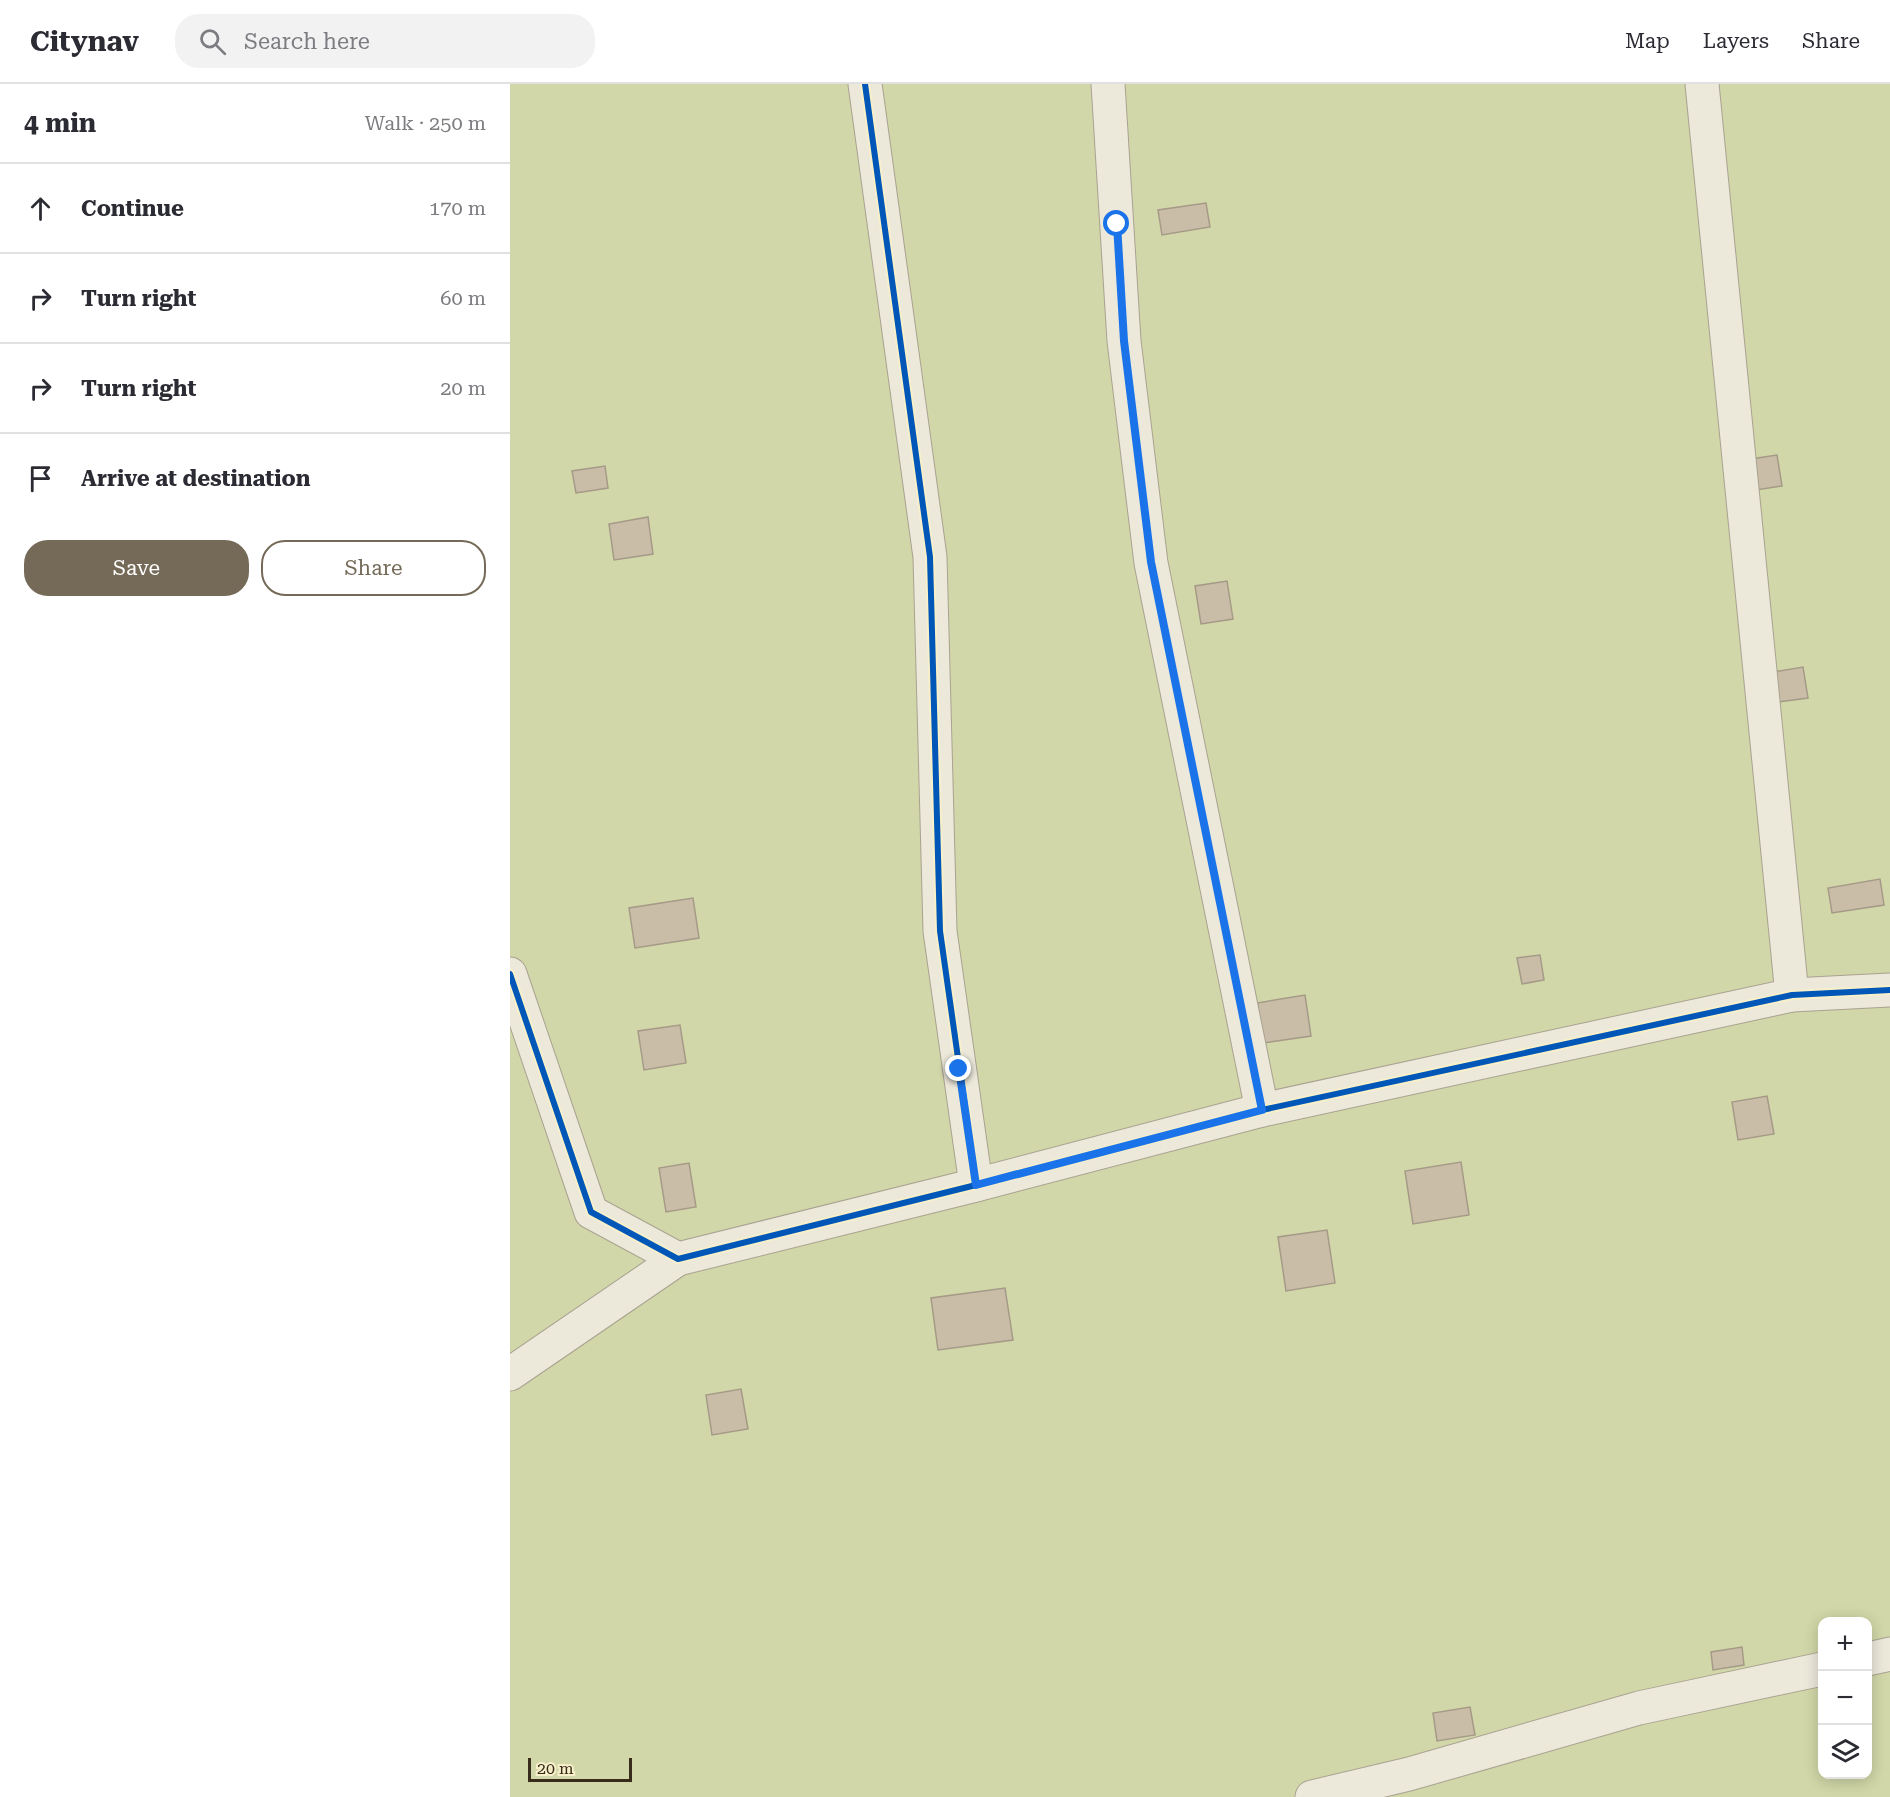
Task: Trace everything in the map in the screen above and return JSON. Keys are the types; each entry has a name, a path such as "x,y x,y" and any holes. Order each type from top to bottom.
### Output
{"street":[{"path":"865,84 930,557 940,931 976,1185"},
{"path":"1108,84 1124,341 1151,562 1262,1110"},
{"path":"1702,84 1792,995"},
{"path":"510,974 591,1212 678,1259"},
{"path":"510,1374 678,1259 976,1185 1262,1110 1792,995 1890,990"},
{"path":"1872,1658 1890,1654"},
{"path":"1312,1797 1409,1774 1640,1708 1818,1670"}],"green space":[{"path":"510,84 1890,84 1890,1797 510,1797"}],"building":[{"path":"1206,203 1210,227 1162,235 1158,210"},
{"path":"1777,455 1782,486 1756,490 1751,459"},
{"path":"605,466 608,488 576,493 572,471"},
{"path":"648,517 653,554 614,560 609,524"},
{"path":"1227,581 1233,619 1201,624 1195,586"},
{"path":"1803,667 1808,698 1778,702 1773,672"},
{"path":"1880,879 1884,905 1832,913 1828,888"},
{"path":"693,898 699,938 635,948 629,908"},
{"path":"1540,955 1544,980 1522,984 1517,958"},
{"path":"1305,995 1311,1036 1264,1043 1257,1003"},
{"path":"680,1025 686,1063 644,1070 638,1031"},
{"path":"1767,1096 1774,1134 1738,1140 1732,1102"},
{"path":"1461,1162 1469,1215 1413,1224 1405,1171"},
{"path":"689,1163 696,1207 666,1212 659,1168"},
{"path":"1327,1230 1335,1283 1286,1291 1278,1237"},
{"path":"1005,1288 1013,1340 938,1350 931,1298"},
{"path":"741,1389 748,1429 712,1435 706,1395"},
{"path":"1742,1647 1744,1665 1713,1670 1711,1652"},
{"path":"1470,1707 1475,1735 1437,1741 1433,1713"}],"cycle path":[{"path":"865,84 930,557 940,931 976,1185"},
{"path":"510,974 591,1212 678,1259 976,1185 1262,1110 1792,995 1890,990"}],"route":[{"path":"959,1069 976,1185 1262,1110 1151,562 1124,341 1117,224"}]}
